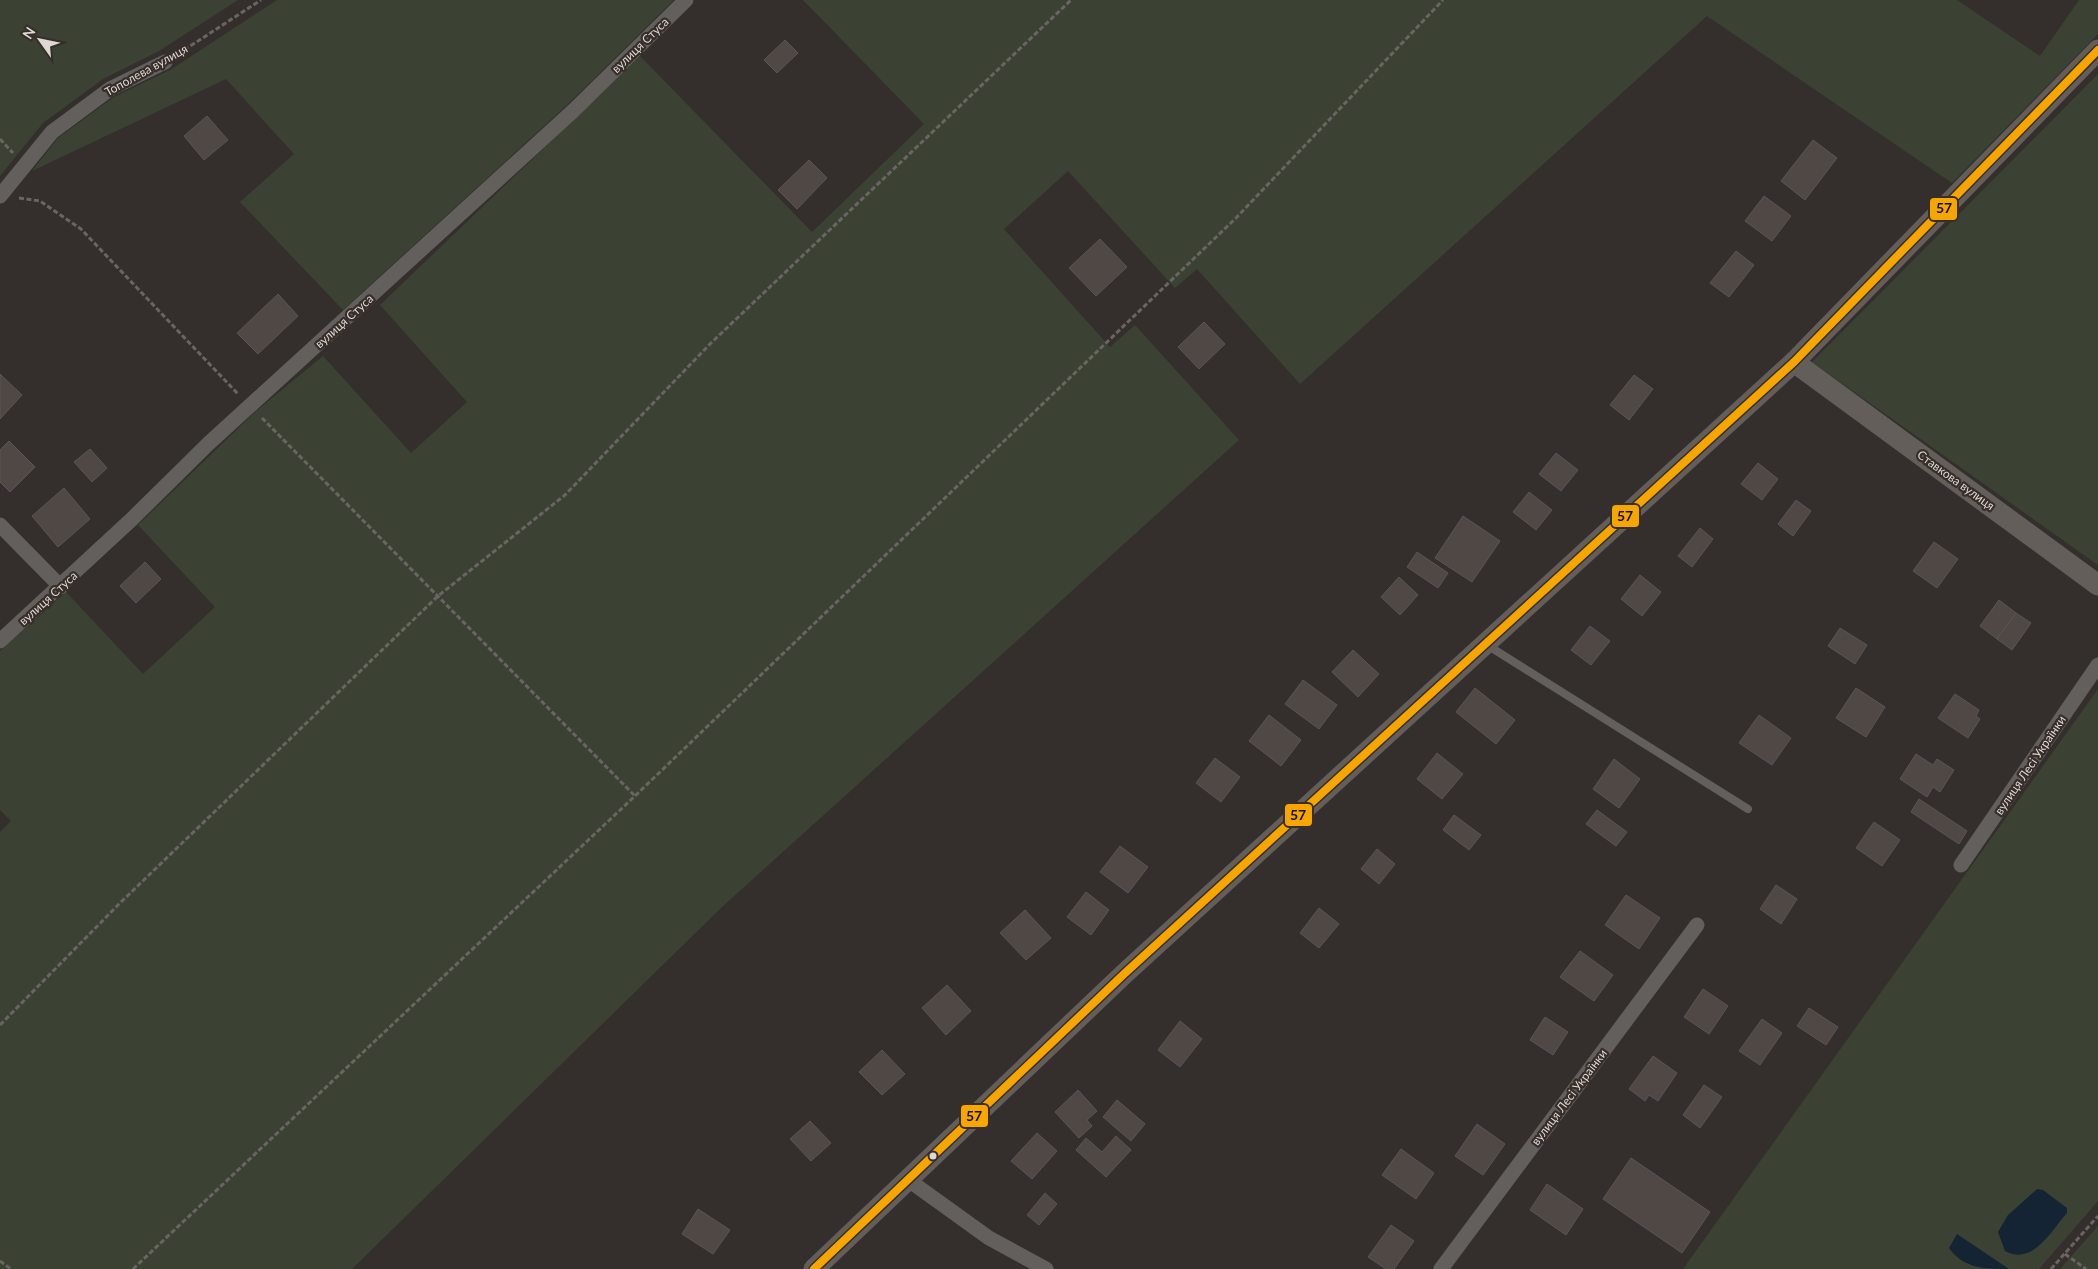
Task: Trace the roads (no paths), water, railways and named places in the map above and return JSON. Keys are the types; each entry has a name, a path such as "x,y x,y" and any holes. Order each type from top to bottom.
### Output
{"street":[{"name":"вулиця Стуса","path":"0,641 61,587 250,406 566,118 686,0"},
{"path":"814,1269 1124,974 1794,362 2098,50"},
{"name":"Тополева вулиця","path":"1,195 52,132 110,90 165,62"},
{"name":"Ставкова вулиця","path":"1794,362 2098,585"},
{"path":"0,525 61,587"},
{"name":"вулиця Лесі Українки","path":"1962,865 2098,665"},
{"name":"вулиця Лесі Українки","path":"1441,1269 1697,925"},
{"path":"907,1179 989,1238 1046,1269"}],"lane":[{"path":"1486,644 1748,809"}],"water":[{"path":"2037,1189 2043,1190 2067,1208 2067,1213 2048,1237 2033,1250 2024,1254 2005,1251 1998,1232 2008,1215"},
{"path":"1957,1234 2009,1269 1983,1268 1961,1260 1949,1248"}]}
